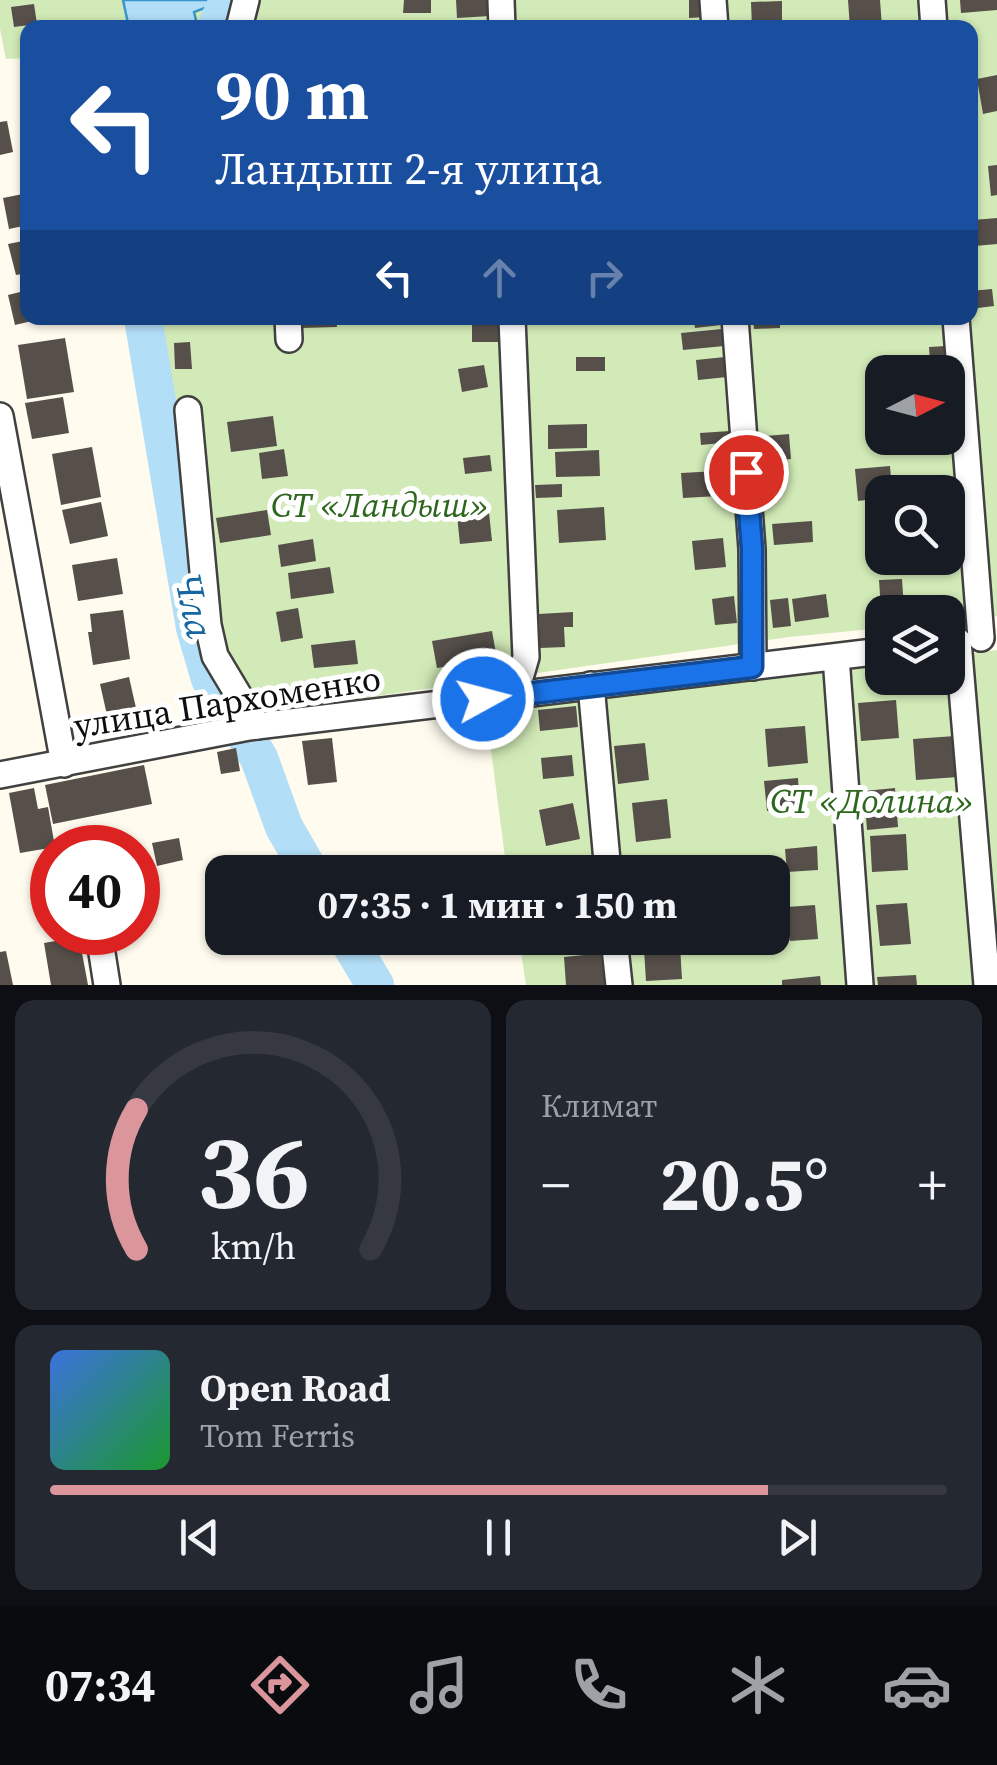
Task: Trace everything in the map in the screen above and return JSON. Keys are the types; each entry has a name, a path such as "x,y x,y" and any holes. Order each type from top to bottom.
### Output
{"street":[{"path":"512,325 526,656 519,681 521,694"},
{"path":"736,325 752,549 752,667"},
{"path":"956,325 987,985"},
{"path":"188,410 208,625 215,656 244,728"},
{"path":"0,416 64,764"},
{"name":"улица Пархоменко","path":"0,775 244,728 865,653"},
{"path":"836,657 860,985"},
{"path":"590,685 606,855"},
{"path":"102,955 107,985"},
{"path":"616,955 619,985"}],"green space":[{"name":"СТ «Ландыш»","path":"0,0 997,0 997,616 965,619 965,595 865,595 865,630 789,637 223,718 183,467 140,325 978,325 978,20 20,20 20,58 6,59"},
{"name":"СТ «Долина»","path":"997,650 997,985 526,985 522,955 790,955 790,855 505,855 486,712 865,668 865,695 965,695 965,655"}],"water":[{"path":"123,0 212,0 210,6 194,12 196,20 127,20"}],"building":[{"path":"404,0 431,0 431,13 403,13"},
{"path":"456,0 489,0 490,16 457,18"},
{"path":"689,0 704,0 705,17 689,18"},
{"path":"848,0 880,0 881,20 849,20"},
{"path":"960,0 997,0 997,10 961,13"},
{"path":"782,1 782,20 752,20 751,2"},
{"path":"34,4 36,20 20,20 20,26 14,27 11,7"},
{"path":"997,75 997,111 983,114 978,79"},
{"path":"7,121 13,152 0,155 0,122"},
{"path":"997,165 997,195 991,196 988,166"},
{"path":"20,195 20,227 9,229 3,198"},
{"path":"997,218 997,244 978,246 978,220"},
{"path":"20,242 20,274 16,275 8,244"},
{"path":"992,289 994,306 978,308 978,290"},
{"path":"20,292 20,324 15,325 8,295"},
{"path":"301,325 337,327 301,328"},
{"path":"472,325 503,325 503,342 472,342"},
{"path":"754,325 780,325 780,328 754,329"},
{"path":"722,329 724,346 683,350 681,333"},
{"path":"65,338 74,392 27,399 18,345"},
{"path":"190,342 192,369 175,369 174,343"},
{"path":"946,346 947,355 930,355 929,347"},
{"path":"576,357 605,357 605,371 576,371"},
{"path":"725,357 727,377 698,380 696,360"},
{"path":"484,365 488,387 462,392 458,369"},
{"path":"63,397 69,433 32,439 25,403"},
{"path":"273,416 277,446 231,452 227,422"},
{"path":"587,424 587,448 548,449 548,425"},
{"path":"730,431 731,442 701,445 700,433"},
{"path":"789,434 791,459 768,461 766,436"},
{"path":"92,447 101,497 61,505 52,454"},
{"path":"284,449 288,476 262,479 259,453"},
{"path":"599,450 600,476 556,477 555,452"},
{"path":"490,455 492,471 465,474 463,458"},
{"path":"890,466 891,475 865,475 865,500 858,501 855,469"},
{"path":"718,471 719,496 683,498 681,473"},
{"path":"562,484 562,497 536,498 535,485"},
{"path":"101,502 108,536 70,544 62,510"},
{"path":"488,503 492,541 460,544 456,506"},
{"path":"604,507 606,540 559,543 557,510"},
{"path":"267,510 271,535 220,543 216,518"},
{"path":"812,521 813,542 774,545 772,524"},
{"path":"723,538 726,567 695,570 692,541"},
{"path":"313,539 316,561 281,567 278,545"},
{"path":"117,558 123,594 78,601 72,565"},
{"path":"330,567 334,593 291,599 288,573"},
{"path":"902,579 903,595 880,595 879,580"},
{"path":"826,594 829,617 795,622 792,599"},
{"path":"734,596 737,623 715,625 712,599"},
{"path":"788,598 791,626 773,628 770,600"},
{"path":"298,608 303,638 281,642 276,612"},
{"path":"123,610 130,659 93,665 88,632 92,632 90,614"},
{"path":"573,612 573,627 564,627 565,647 540,648 539,614"},
{"path":"492,631 497,659 437,668 432,641"},
{"path":"355,640 358,664 314,668 311,645"},
{"path":"129,677 136,708 107,715 100,684"},
{"path":"896,700 899,738 861,741 858,703"},
{"path":"576,706 578,727 540,731 538,710"},
{"path":"805,726 808,763 768,767 765,729"},
{"path":"955,736 958,777 916,780 913,739"},
{"path":"332,738 337,782 308,785 302,741"},
{"path":"645,743 649,780 618,784 614,746"},
{"path":"236,748 240,771 221,774 217,752"},
{"path":"572,755 574,776 543,779 541,758"},
{"path":"144,765 152,804 53,824 45,785"},
{"path":"798,778 800,809 767,811 764,781"},
{"path":"34,788 38,809 48,807 51,825 30,825 30,851 20,853 9,793"},
{"path":"895,788 898,827 867,830 864,791"},
{"path":"667,799 671,838 636,842 632,803"},
{"path":"573,803 580,839 546,846 539,810"},
{"path":"906,834 908,870 872,872 870,836"},
{"path":"179,838 183,860 160,865 160,842"},
{"path":"817,846 818,870 790,872 790,855 786,855 785,849"},
{"path":"907,903 911,944 880,946 876,905"},
{"path":"815,905 818,939 790,941 790,907"},
{"path":"6,951 13,985 0,985 0,952"},
{"path":"46,955 82,955 88,985 51,985"},
{"path":"604,955 608,985 566,985 564,957"},
{"path":"644,955 681,955 682,979 646,981"},
{"path":"916,975 917,985 878,985 877,977"},
{"path":"820,976 821,985 782,985 782,980"}],"waterway":[{"name":"Чла","path":"219,20 228,0"},
{"name":"Чла","path":"144,325 195,628 210,679 259,758 284,827 300,855"},
{"name":"Чла","path":"357,955 375,985"}],"route":[{"path":"483,699 752,667 752,549 746,472"}]}
